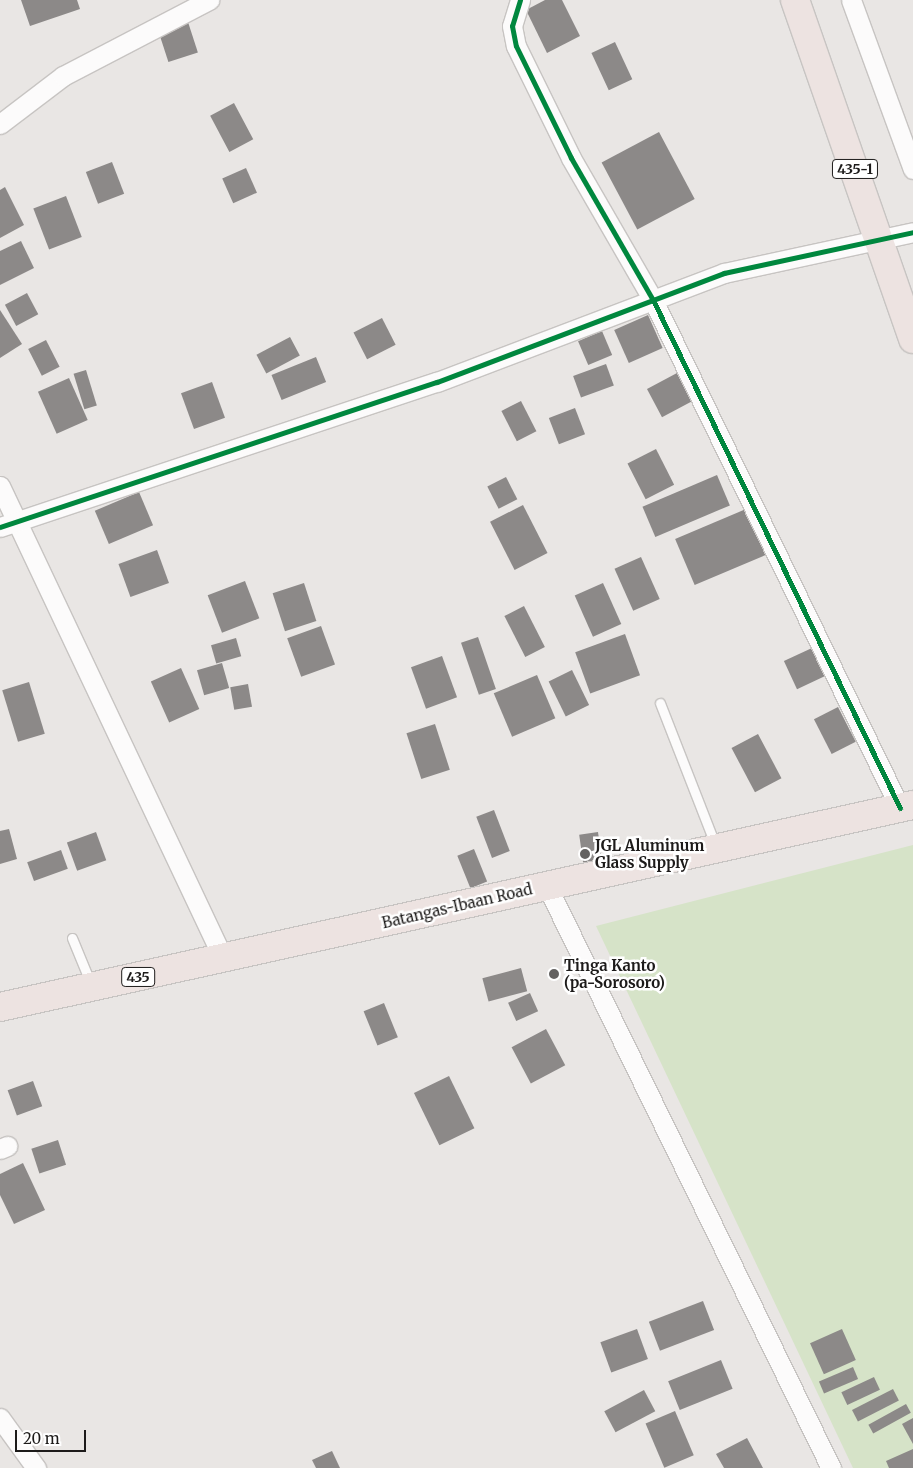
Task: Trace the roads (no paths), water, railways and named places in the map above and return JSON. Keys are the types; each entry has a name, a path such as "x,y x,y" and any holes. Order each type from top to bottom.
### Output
{"main road":[{"name":"435-1","path":"795,0 913,339"},
{"name":"Batangas-Ibaan Road","path":"0,1007 907,807"}],"street":[{"path":"0,124 63,76 209,0"},
{"path":"520,0 512,26 516,46 571,158 653,300 907,807"},
{"path":"851,0 913,169"},
{"path":"0,527 18,519 436,382 724,273 878,237 913,232"},
{"path":"0,486 18,519 223,958"},
{"path":"547,886 831,1468"},
{"path":"0,1418 36,1468"}],"lane":[{"path":"660,703 717,849"},
{"path":"72,938 92,987"}],"place":[{"name":"JGL Aluminum Glass Supply","path":"585,854"},
{"name":"Tinga Kanto (pa-Sorosoro)","path":"554,974"}]}
